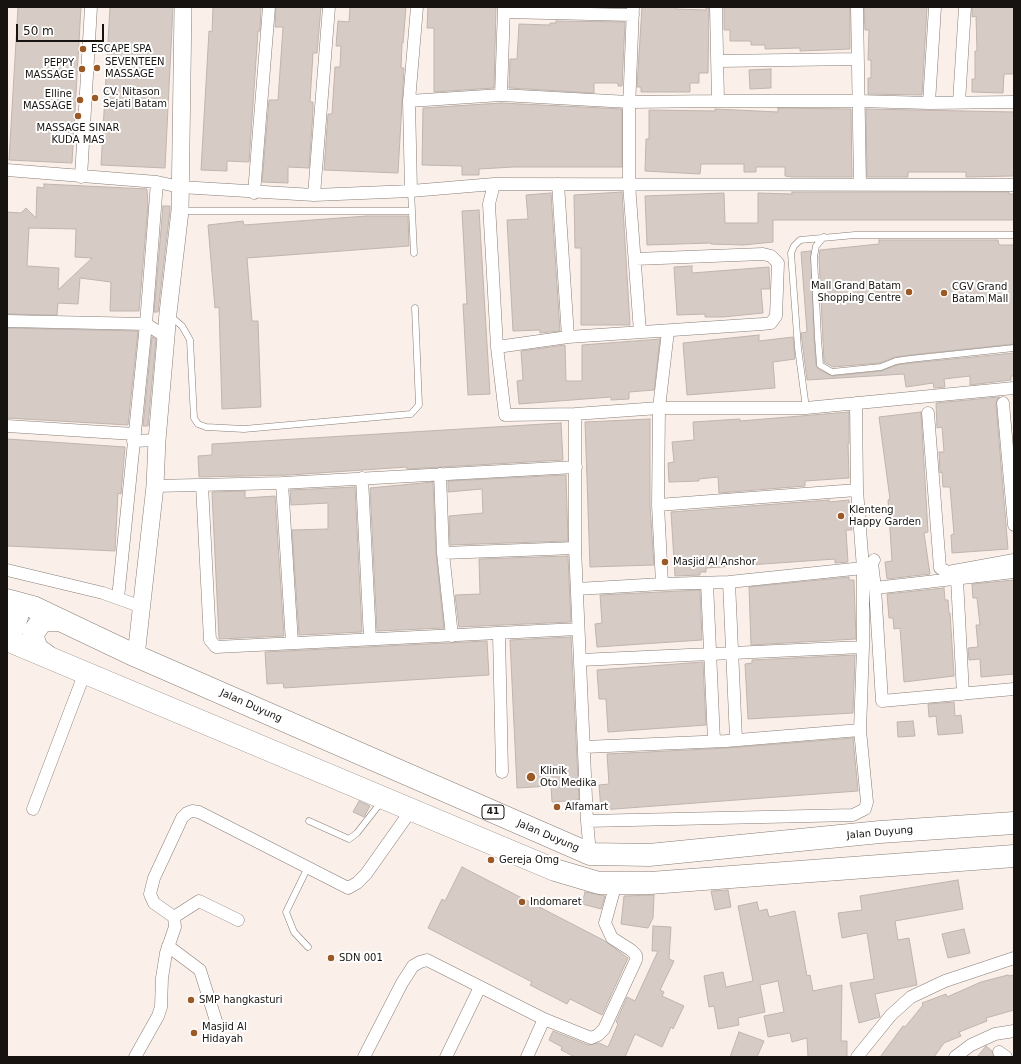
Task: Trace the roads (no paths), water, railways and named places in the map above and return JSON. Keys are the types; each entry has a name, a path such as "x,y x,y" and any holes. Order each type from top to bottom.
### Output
{"highway":[{"name":"Jalan Duyung","path":"7,600 33,607 136,656 590,854 649,855 880,832 1014,823"},
{"path":"7,600 13,606 17,617 13,628 7,633"},
{"path":"47,656 37,649 33,638 34,632 41,622 47,620 59,620"},
{"path":"7,640 555,870 599,882 650,883 1014,856"}],"street":[{"path":"81,177 91,7"},
{"path":"136,656 155,486 156,440 180,211 183,7"},
{"path":"254,193 270,7"},
{"path":"314,195 329,7"},
{"path":"411,191 409,101 417,7"},
{"path":"716,7 718,101"},
{"path":"857,7 860,184"},
{"path":"929,103 935,7"},
{"path":"959,102 965,7"},
{"path":"501,95 504,9 633,11 629,102 629,184 640,332"},
{"path":"718,61 857,59"},
{"path":"409,101 501,95 629,102 1014,102"},
{"path":"7,170 157,182 180,187 254,193 314,195 411,191 494,184 1014,185"},
{"path":"118,598 133,438 146,324 157,182"},
{"path":"494,184 488,204 497,347 505,415 575,414 659,408 806,408 1014,388"},
{"path":"558,184 568,337"},
{"path":"497,347 568,337 771,323 776,316 778,263 771,256 763,254 635,259"},
{"path":"7,321 146,324 166,337"},
{"path":"662,584 658,505 659,408 668,331"},
{"path":"587,821 853,815 865,809 867,802 860,730 863,647 862,568 856,403"},
{"path":"1003,403 1014,525"},
{"path":"928,413 940,568 948,572 1014,560"},
{"path":"575,414 575,548 587,821 590,854"},
{"path":"7,426 156,440"},
{"path":"155,486 282,482 576,467"},
{"path":"440,474 443,553 452,636"},
{"path":"362,478 370,639"},
{"path":"282,482 292,643"},
{"path":"202,485 210,640 216,647 578,629"},
{"path":"658,505 858,490"},
{"path":"443,553 575,548"},
{"path":"874,560 872,563 882,701 1014,689"},
{"path":"577,589 729,582 862,568"},
{"path":"7,570 118,598 142,607"},
{"path":"875,588 1014,572"},
{"path":"957,579 963,694"},
{"path":"729,582 736,740"},
{"path":"707,583 714,741"},
{"path":"499,634 502,772"},
{"path":"580,660 863,647"},
{"path":"33,809 85,672"},
{"path":"584,747 736,740 860,730"},
{"path":"135,1057 158,1016 161,1007 162,978 168,946 175,927 174,917 154,903 150,894 154,878 182,818 192,811 199,812 348,888 352,887 366,874 412,809"},
{"path":"364,1057 402,983 413,966 426,960 544,1018 591,1038 598,1035 604,1029 636,960 636,955 631,950 612,938 605,923 616,883"},
{"path":"174,917 200,901 238,920"},
{"path":"168,946 200,970 217,1024"},
{"path":"857,1057 891,1015 912,997 944,981 1014,958"},
{"path":"446,1057 480,987"},
{"path":"527,1057 544,1018"},
{"path":"955,1057 971,1045 995,1034 1014,1031"}],"lane":[{"path":"411,191 414,253"},
{"path":"180,211 412,211"},
{"path":"806,408 798,348 791,253 794,246 800,240 855,235 1014,235"},
{"path":"824,237 816,246 814,257 820,365 832,372 882,367 896,361 910,358 1014,348"},
{"path":"168,314 182,326 190,340 194,418 198,424 206,427 244,429 411,414 419,405 416,308"},
{"path":"309,821 349,839 356,833 384,798"},
{"path":"308,867 286,912 294,932 308,947"}],"place":[{"name":"ESCAPE SPA","path":"83,49"},
{"name":"SEVENTEEN MASSAGE","path":"97,68"},
{"name":"PEPPY MASSAGE","path":"82,69"},
{"name":"CV. Nitason Sejati Batam","path":"95,98"},
{"name":"Elline MASSAGE","path":"80,100"},
{"name":"MASSAGE SINAR KUDA MAS","path":"78,116"},
{"name":"Mall Grand Batam Shopping Centre","path":"909,292"},
{"name":"CGV Grand Batam Mall","path":"944,293"},
{"name":"Klenteng Happy Garden","path":"841,516"},
{"name":"Masjid Al Anshor","path":"665,562"},
{"name":"Klinik Oto Medika","path":"531,777"},
{"name":"Alfamart","path":"557,807"},
{"name":"Gereja Omg","path":"491,860"},
{"name":"Indomaret","path":"522,902"},
{"name":"SDN 001","path":"331,958"},
{"name":"SMP hangkasturi","path":"191,1000"},
{"name":"Masjid Al Hidayah","path":"194,1033"}]}
